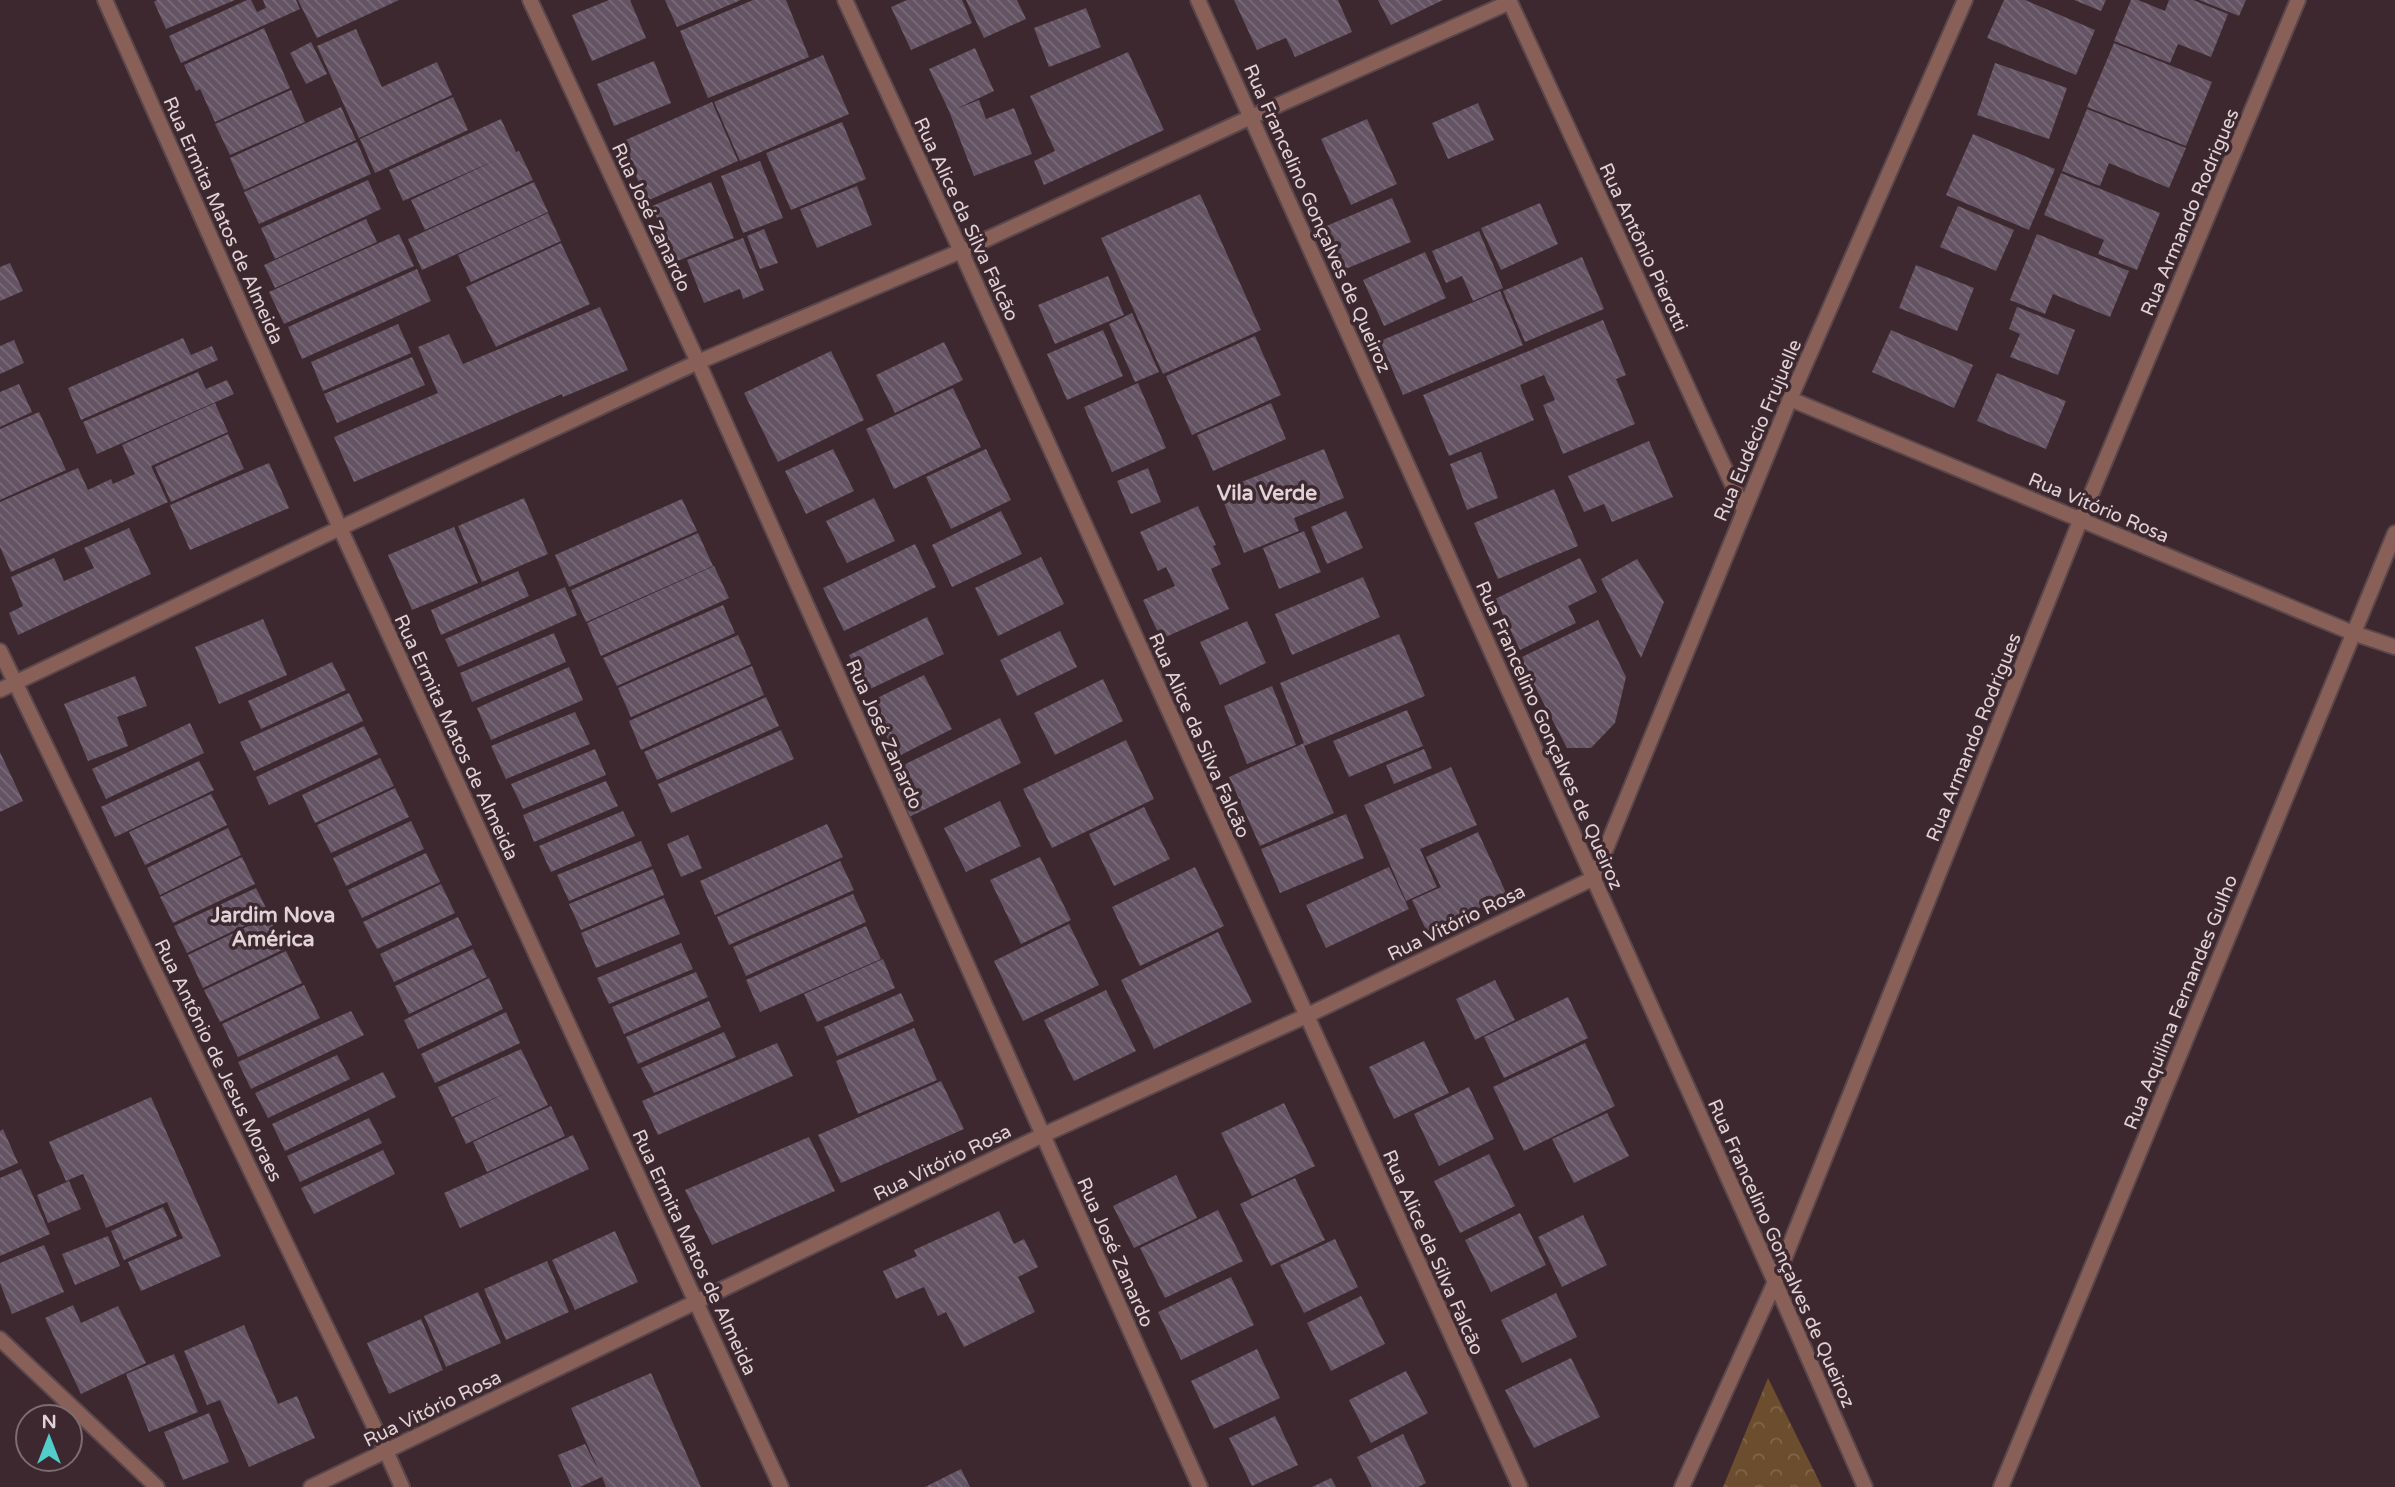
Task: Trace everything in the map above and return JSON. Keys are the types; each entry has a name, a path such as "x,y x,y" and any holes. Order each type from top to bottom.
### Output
{"street":[{"name":"Rua Ermita Matos de Almeida","path":"105,0 340,528 781,1487"},
{"name":"Rua José Zanardo","path":"530,0 698,362 1200,1487"},
{"name":"Rua Alice da Silva Falcão","path":"845,0 1520,1487"},
{"name":"Rua Francelino Gonçalves de Queiroz","path":"1198,0 1865,1487"},
{"name":"Rua Eudécio Frujuelle","path":"1594,878 1790,399 1965,0"},
{"name":"Rua Armando Rodrigues","path":"1682,1487 1775,1282 2080,521 2298,0"},
{"path":"0,690 698,362 961,251 1509,1"},
{"name":"Rua Antônio Pierotti","path":"1509,1 1744,510"},
{"name":"Rua Vitório Rosa","path":"1790,399 2353,633 2395,647"},
{"name":"Rua Aquilina Fernandes Gulho","path":"2001,1487 2395,533"},
{"name":"Rua Antônio de Jesus Moraes","path":"0,651 401,1487"},
{"name":"Rua Vitório Rosa","path":"311,1487 1043,1135 1306,1016 1594,878"},
{"path":"0,1339 157,1487"}],"green space":[{"path":"1768,1378 1822,1487 1723,1487"}],"building":[{"path":"235,0 166,29 154,2"},
{"path":"251,0 257,12 266,8 263,0 296,0 300,9 181,63 169,36"},
{"path":"298,0 399,0 317,38"},
{"path":"609,0 630,0 646,38 592,61 572,15"},
{"path":"665,0 741,0 677,27"},
{"path":"753,0 786,0 809,57 708,98 680,31"},
{"path":"907,0 962,0 972,23 911,50 891,7"},
{"path":"966,0 1017,0 1026,19 984,38"},
{"path":"1234,0 1338,0 1352,32 1295,57 1286,38 1257,50"},
{"path":"1378,0 1443,0 1391,25"},
{"path":"2004,0 2025,0 2095,30 2076,75 1987,38"},
{"path":"2074,0 2106,0 2101,11"},
{"path":"2131,0 2138,0 2165,11 2169,0 2193,0 2228,14 2211,57 2178,44 2170,63 2114,41"},
{"path":"2199,0 2246,0 2239,16"},
{"path":"1086,8 1101,47 1049,67 1034,28"},
{"path":"264,28 290,88 215,122 200,89 196,91 184,65"},
{"path":"356,29 382,87 437,62 452,95 359,138 317,46"},
{"path":"311,42 327,74 306,84 290,53"},
{"path":"2114,43 2212,82 2186,146 2087,107"},
{"path":"975,48 994,91 956,109 979,100 986,119 1014,108 1032,154 974,176 949,111 929,69"},
{"path":"1128,52 1164,130 1044,185 1034,161 1055,151 1030,96"},
{"path":"823,55 849,114 740,161 714,102"},
{"path":"654,61 671,103 614,126 597,84"},
{"path":"1995,63 2067,88 2049,139 1977,115"},
{"path":"291,90 305,122 230,155 215,124"},
{"path":"453,97 468,130 375,173 360,139"},
{"path":"712,102 738,161 647,201 621,142"},
{"path":"1478,103 1494,140 1448,159 1432,123"},
{"path":"341,107 356,140 244,190 230,158"},
{"path":"2087,109 2186,148 2169,188 2109,163 2100,186 2062,171"},
{"path":"501,119 533,180 425,230 411,200 496,160 403,201 389,170"},
{"path":"1367,119 1397,184 1351,205 1321,139"},
{"path":"842,122 866,179 791,210 766,153"},
{"path":"1973,134 2055,169 2029,230 1946,195"},
{"path":"357,142 371,174 259,224 244,192"},
{"path":"760,161 783,218 743,233 721,176"},
{"path":"2061,173 2160,213 2137,270 2098,254 2104,240 2044,215"},
{"path":"368,180 381,209 275,259 261,228"},
{"path":"534,182 548,212 422,270 408,239"},
{"path":"711,182 734,238 675,262 652,206"},
{"path":"857,186 872,225 817,248 800,209"},
{"path":"1200,194 1261,330 1163,374 1101,238"},
{"path":"1392,198 1411,242 1343,270 1324,227"},
{"path":"1540,203 1558,244 1501,270 1481,228"},
{"path":"1958,206 2014,230 1996,271 1940,247"},
{"path":"548,213 561,241 471,282 458,255"},
{"path":"366,219 377,242 275,288 264,265"},
{"path":"764,229 778,263 760,269 747,236"},
{"path":"1479,231 1503,288 1473,301 1462,276 1446,283 1432,251"},
{"path":"399,234 414,266 284,324 269,292"},
{"path":"2037,234 2129,271 2110,317 2053,294 2045,314 2010,300"},
{"path":"743,238 764,290 743,299 740,289 704,303 687,260"},
{"path":"561,243 590,304 496,347 466,287"},
{"path":"1425,252 1446,298 1384,326 1363,280"},
{"path":"1582,257 1604,309 1525,342 1503,291"},
{"path":"10,263 23,291 0,301 0,267"},
{"path":"1916,265 1974,288 1957,331 1899,308"},
{"path":"417,269 431,301 302,359 288,327"},
{"path":"1108,276 1124,315 1055,344 1038,305"},
{"path":"1500,291 1523,345 1403,395 1380,341"},
{"path":"600,307 628,370 563,397 562,394 354,482 334,437 438,393 418,347 449,334 463,364"},
{"path":"2017,307 2075,330 2058,375 2010,357 2020,334 2009,329"},
{"path":"1132,313 1159,372 1135,382 1109,324"},
{"path":"1603,320 1626,375 1616,379 1635,424 1563,454 1543,405 1555,400 1544,375 1520,385 1534,420 1449,456 1423,395"},
{"path":"398,324 411,353 323,391 311,362"},
{"path":"1103,330 1123,376 1067,400 1047,354"},
{"path":"1891,330 1973,365 1954,408 1872,372"},
{"path":"1255,336 1281,395 1192,435 1166,376"},
{"path":"183,338 191,355 212,346 218,360 81,420 68,388"},
{"path":"14,340 24,363 0,374 0,346"},
{"path":"944,342 963,380 895,413 876,375"},
{"path":"831,351 864,420 778,462 744,393"},
{"path":"412,357 425,385 337,423 324,394"},
{"path":"198,372 206,389 227,380 234,394 97,454 83,422"},
{"path":"1997,373 2066,401 2046,449 1977,421"},
{"path":"1138,383 1166,448 1112,472 1084,407"},
{"path":"19,384 32,412 0,427 0,392"},
{"path":"953,388 981,447 894,489 866,429"},
{"path":"215,403 228,432 151,466 168,502 11,572 0,547 0,502 78,468 88,490 111,479 113,484 135,474 122,445"},
{"path":"1271,403 1286,439 1213,471 1197,435"},
{"path":"39,412 66,470 0,500 0,429"},
{"path":"228,434 244,469 171,502 155,467"},
{"path":"1649,441 1673,497 1612,522 1604,504 1584,512 1568,476"},
{"path":"833,449 854,491 806,514 785,471"},
{"path":"986,449 1011,500 951,529 926,477"},
{"path":"1324,449 1344,498 1294,518 1299,531 1244,553 1219,491"},
{"path":"1481,452 1498,498 1467,510 1450,464"},
{"path":"269,463 289,508 190,550 170,505"},
{"path":"1148,468 1161,502 1131,514 1117,481"},
{"path":"1554,489 1578,546 1498,579 1474,523"},
{"path":"524,498 548,554 482,582 458,526"},
{"path":"874,498 895,541 847,563 826,521"},
{"path":"682,499 697,531 569,587 555,555"},
{"path":"1198,506 1216,545 1213,546 1221,564 1211,569 1229,609 1161,639 1143,600 1175,586 1166,567 1158,571 1140,532"},
{"path":"1001,511 1022,554 952,587 932,545"},
{"path":"1346,511 1363,548 1327,564 1311,527"},
{"path":"454,527 478,583 412,610 388,555"},
{"path":"129,528 151,574 18,635 9,613 23,606 11,577 54,558 64,581 94,568 84,548"},
{"path":"1304,531 1321,572 1279,589 1263,548"},
{"path":"698,533 713,566 586,622 571,590"},
{"path":"915,544 936,587 844,631 823,588"},
{"path":"1041,557 1064,604 998,636 975,588"},
{"path":"1580,558 1597,592 1568,606 1576,623 1520,650 1495,599"},
{"path":"1637,559 1664,602 1641,658 1601,579"},
{"path":"714,566 729,598 601,656 587,623"},
{"path":"518,571 529,596 441,635 431,610"},
{"path":"1363,577 1380,617 1292,655 1275,614"},
{"path":"565,587 577,615 458,667 445,639"},
{"path":"723,605 735,633 617,686 603,658"},
{"path":"927,617 944,654 866,691 849,655"},
{"path":"263,619 287,675 219,704 195,647"},
{"path":"1598,620 1626,677 1615,723 1591,748 1567,748 1520,658"},
{"path":"1247,621 1266,663 1220,685 1200,642"},
{"path":"1060,631 1077,667 1017,696 1000,660"},
{"path":"554,633 566,662 472,702 460,673"},
{"path":"1399,634 1425,696 1304,746 1334,813 1260,846 1229,777 1304,743 1280,683"},
{"path":"738,635 751,664 631,717 618,688"},
{"path":"332,662 346,690 261,729 248,701"},
{"path":"752,666 764,695 641,750 629,721"},
{"path":"569,667 583,700 491,740 477,708"},
{"path":"924,675 952,729 897,757 869,702"},
{"path":"135,676 147,706 117,717 128,746 88,761 64,704"},
{"path":"1103,679 1123,721 1055,755 1034,713"},
{"path":"1272,686 1296,745 1247,764 1224,706"},
{"path":"349,693 363,721 254,771 240,742"},
{"path":"766,697 779,726 657,780 644,752"},
{"path":"1407,710 1423,746 1349,777 1333,741"},
{"path":"575,712 590,744 506,779 491,746"},
{"path":"1000,718 1021,763 909,817 887,773"},
{"path":"190,723 204,753 106,799 92,769"},
{"path":"364,726 378,754 269,805 256,777"},
{"path":"781,730 794,759 671,813 658,784"},
{"path":"1126,740 1154,799 1052,848 1023,789"},
{"path":"595,749 606,775 523,809 511,784"},
{"path":"1424,749 1432,768 1394,784 1386,765"},
{"path":"0,752 23,801 0,812"},
{"path":"380,758 394,786 315,823 302,795"},
{"path":"199,761 214,790 115,837 101,807"},
{"path":"1451,767 1477,825 1420,849 1437,887 1406,901 1364,805"},
{"path":"606,781 618,806 534,842 523,815"},
{"path":"395,788 409,817 331,853 317,825"},
{"path":"211,794 227,825 145,865 129,832"},
{"path":"1000,801 1021,846 966,872 944,828"},
{"path":"1144,807 1170,859 1114,886 1089,834"},
{"path":"623,811 635,836 551,872 539,846"},
{"path":"1346,814 1364,858 1280,893 1261,849"},
{"path":"411,821 424,849 346,886 333,858"},
{"path":"827,824 843,857 715,915 700,881"},
{"path":"228,828 241,855 160,895 147,868"},
{"path":"1478,832 1507,895 1427,932 1412,900 1441,887 1426,857"},
{"path":"688,835 702,868 681,877 667,844"},
{"path":"641,841 652,866 569,901 557,875"},
{"path":"426,853 440,882 362,918 348,890"},
{"path":"242,857 255,884 173,923 160,897"},
{"path":"1040,857 1071,920 1021,944 990,880"},
{"path":"840,861 854,890 729,945 717,917"},
{"path":"1195,867 1224,926 1140,966 1112,907"},
{"path":"1389,867 1409,909 1326,948 1306,905"},
{"path":"653,869 664,895 581,930 569,904"},
{"path":"441,884 455,913 377,949 363,922"},
{"path":"256,888 269,914 187,953 174,926"},
{"path":"853,894 866,922 746,976 733,947"},
{"path":"664,898 680,934 596,968 581,933"},
{"path":"269,916 284,949 203,988 188,955"},
{"path":"458,917 472,945 394,982 380,954"},
{"path":"1069,924 1099,985 1023,1021 994,961"},
{"path":"866,926 881,959 760,1012 746,980"},
{"path":"1218,932 1252,1002 1154,1049 1121,980"},
{"path":"681,943 693,969 609,1004 597,978"},
{"path":"473,949 487,977 409,1014 395,986"},
{"path":"286,951 302,983 220,1022 204,990"},
{"path":"883,959 895,988 817,1022 804,994"},
{"path":"696,972 708,997 624,1034 612,1007"},
{"path":"489,978 503,1009 418,1049 404,1020"},
{"path":"1495,980 1515,1020 1475,1040 1456,999"},
{"path":"304,985 320,1018 238,1057 222,1024"},
{"path":"1106,990 1136,1051 1074,1081 1044,1020"},
{"path":"901,993 914,1021 837,1056 824,1027"},
{"path":"1568,997 1588,1038 1504,1078 1484,1037"},
{"path":"709,1001 721,1027 638,1064 626,1037"},
{"path":"351,1011 364,1035 251,1089 238,1062"},
{"path":"506,1012 520,1043 435,1083 421,1054"},
{"path":"914,1028 937,1080 858,1114 836,1061"},
{"path":"724,1032 736,1057 654,1093 641,1068"},
{"path":"1424,1041 1449,1093 1394,1119 1369,1067"},
{"path":"777,1043 793,1076 658,1135 642,1101"},
{"path":"1585,1043 1615,1106 1524,1151 1493,1087"},
{"path":"521,1049 548,1105 466,1144 454,1118 508,1092 452,1117 438,1087"},
{"path":"337,1055 350,1079 268,1118 255,1093"},
{"path":"383,1072 396,1097 285,1151 272,1124"},
{"path":"941,1081 964,1129 841,1183 818,1135"},
{"path":"1469,1087 1494,1139 1439,1166 1414,1114"},
{"path":"151,1097 221,1256 141,1291 128,1262 183,1238 167,1202 106,1228 83,1174 66,1181 49,1142"},
{"path":"1284,1103 1315,1166 1252,1196 1221,1133"},
{"path":"551,1106 565,1136 487,1172 473,1142"},
{"path":"1607,1113 1629,1156 1574,1183 1552,1139"},
{"path":"369,1118 382,1143 300,1182 287,1156"},
{"path":"3,1129 18,1163 0,1171 0,1131"},
{"path":"573,1135 589,1169 460,1228 444,1193"},
{"path":"809,1137 835,1191 712,1245 685,1190"},
{"path":"383,1150 395,1174 314,1214 301,1188"},
{"path":"1489,1154 1515,1206 1460,1233 1434,1181"},
{"path":"21,1169 50,1234 0,1256 0,1178"},
{"path":"1176,1175 1197,1218 1134,1248 1113,1206"},
{"path":"1295,1178 1325,1240 1271,1266 1240,1204"},
{"path":"69,1181 81,1209 48,1223 37,1195"},
{"path":"163,1207 177,1236 124,1260 111,1231"},
{"path":"1218,1210 1243,1261 1165,1298 1140,1248"},
{"path":"999,1211 1014,1244 1024,1239 1038,1267 1018,1277 1035,1312 964,1347 946,1312 938,1316 924,1287 896,1299 883,1271 917,1256 914,1250"},
{"path":"1520,1213 1546,1265 1491,1292 1465,1240"},
{"path":"1583,1215 1607,1265 1562,1287 1538,1237"},
{"path":"615,1231 638,1282 575,1310 552,1260"},
{"path":"108,1236 120,1266 75,1285 62,1254"},
{"path":"1335,1239 1358,1287 1304,1313 1280,1265"},
{"path":"44,1245 64,1292 12,1314 0,1283 0,1263"},
{"path":"547,1261 569,1312 506,1340 484,1289"},
{"path":"1231,1277 1254,1325 1181,1360 1158,1312"},
{"path":"478,1292 501,1343 446,1367 424,1316"},
{"path":"1556,1293 1577,1337 1522,1363 1501,1320"},
{"path":"1361,1296 1385,1344 1331,1371 1307,1323"},
{"path":"73,1305 81,1323 118,1306 146,1363 81,1394 45,1318"},
{"path":"421,1319 443,1370 389,1394 367,1343"},
{"path":"244,1325 278,1404 297,1396 315,1438 249,1467 220,1400 207,1405 184,1351"},
{"path":"1257,1349 1280,1398 1214,1429 1191,1381"},
{"path":"174,1354 198,1412 149,1432 126,1374"},
{"path":"1571,1358 1600,1417 1534,1448 1505,1390"},
{"path":"1406,1371 1428,1413 1371,1443 1349,1400"},
{"path":"651,1373 701,1487 606,1487 602,1477 580,1487 572,1487 558,1455 585,1444 599,1471 571,1408"},
{"path":"209,1413 229,1462 183,1480 164,1432"},
{"path":"1275,1416 1298,1465 1252,1486 1229,1438"},
{"path":"1403,1434 1426,1483 1418,1487 1372,1487 1357,1457"},
{"path":"961,1469 970,1487 925,1487"},
{"path":"1331,1478 1336,1487 1312,1487"}],"district":[{"name":"Vila Verde","path":"1267,493"},
{"name":"Jardim Nova América","path":"273,927"}]}
